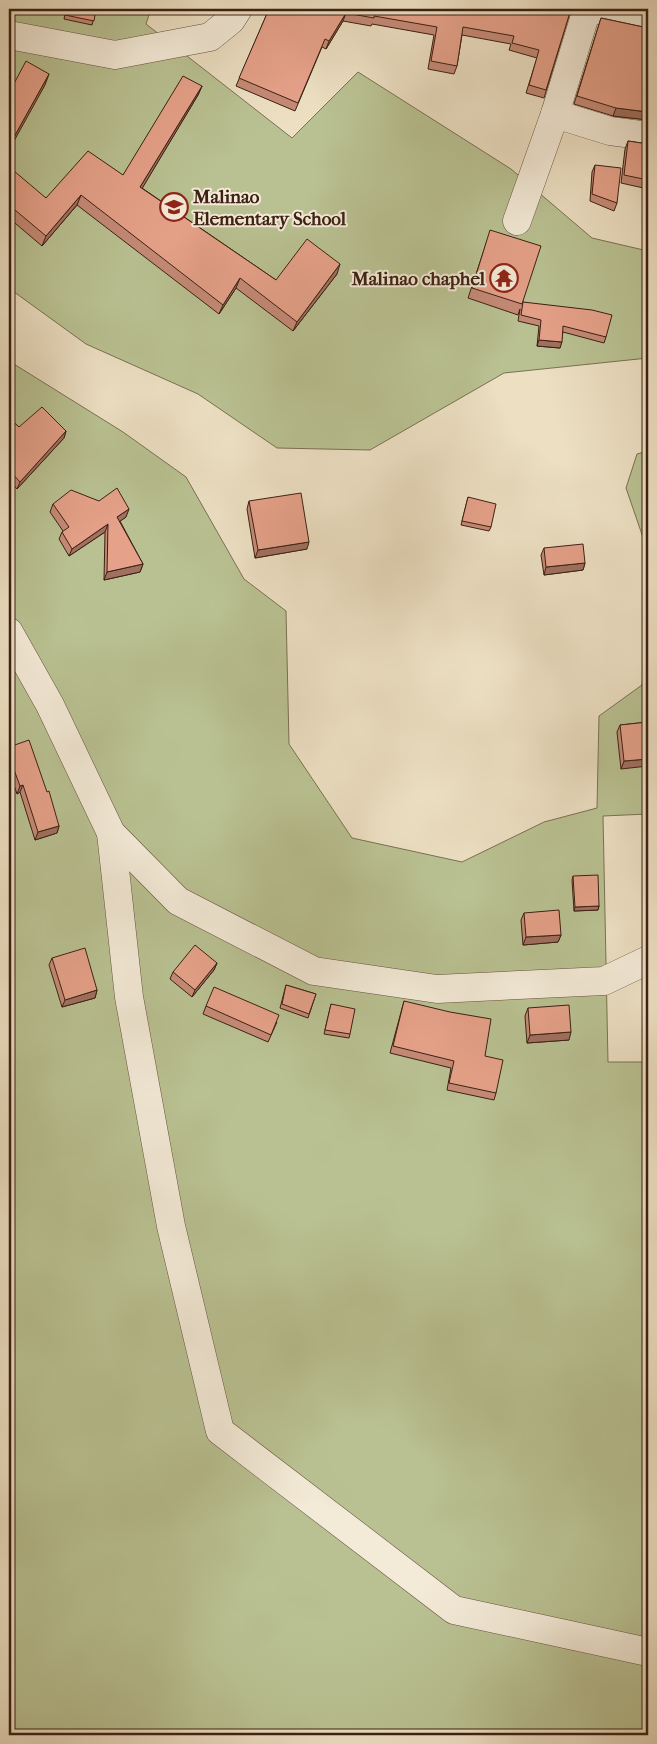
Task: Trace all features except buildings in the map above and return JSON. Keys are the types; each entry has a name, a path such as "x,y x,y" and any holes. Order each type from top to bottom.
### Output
{"street":[{"path":"9,35 115,56 210,37 231,20 238,9"},
{"path":"517,221 555,114 587,9"},
{"path":"595,9 648,20"},
{"path":"555,114 610,131 648,136"},
{"path":"9,632 50,706 112,833 178,901 314,971 437,989 604,981 648,960"},
{"path":"112,833 129,997 171,1226 220,1431 454,1610 648,1652"}],"green space":[{"path":"9,9 151,9 146,24 292,138 358,72 511,169 592,238 648,251 648,358 504,373 370,450 277,448 198,394 86,344 10,289 9,299"},
{"path":"9,361 123,432 186,477 244,579 286,611 289,744 352,838 462,862 544,822 597,808 599,716 642,685 648,631 648,814 603,816 608,1062 648,1062 648,1735 9,1735"},
{"path":"648,451 648,552 626,488 637,454"}],"place":[{"name":"Malinao Elementary School","path":"174,207"},
{"name":"Malinao chaphel","path":"504,278"}]}
